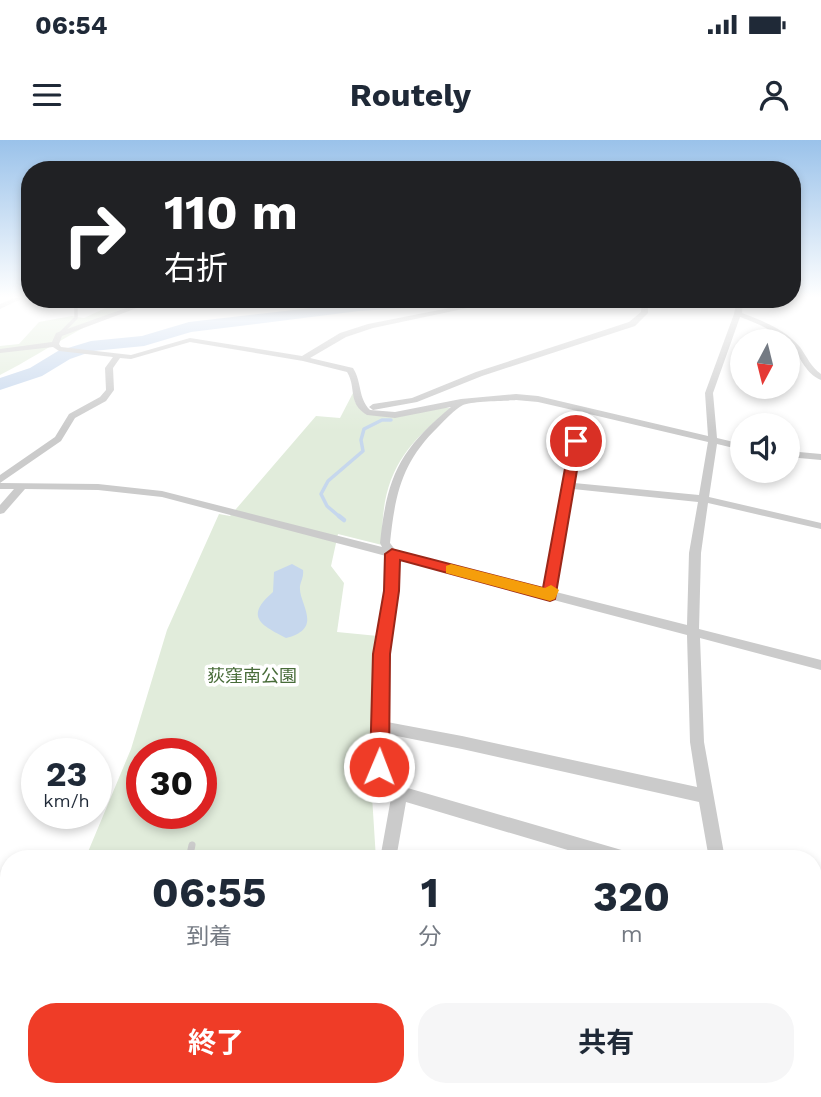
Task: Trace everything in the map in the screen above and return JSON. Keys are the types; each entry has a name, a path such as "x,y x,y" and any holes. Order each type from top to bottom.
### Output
{"street":[{"path":"0,351 55,344 59,349 117,357 147,354 185,342"},
{"path":"198,342 303,359 349,370 355,378 358,402 367,412 394,415 461,402 516,397 730,445"},
{"path":"303,359 331,342"},
{"path":"362,408 414,400 479,374 578,342"},
{"path":"715,850 697,742 693,632 695,553 713,442 709,393 728,342"},
{"path":"791,342 809,371 821,378"},
{"path":"0,480 58,439 72,416 103,399 110,390 109,369 117,357"},
{"path":"461,402 423,433 399,467 388,499 384,543 392,554 391,591 382,654 379,787 594,850"},
{"path":"550,595 566,485 582,410"},
{"path":"800,455 821,457"},
{"path":"566,485 704,499 821,526"},
{"path":"0,486 98,487 162,494 821,665"},
{"path":"0,511 22,487"},
{"path":"380,727 432,736 615,779 706,796"},
{"path":"390,850 400,793"}],"lane":[{"path":"191,850 192,845"}],"green space":[{"path":"21,342 60,342 0,375 0,346"},
{"name":"荻窪南公園","path":"354,391 355,402 364,413 398,417 434,408 451,408 419,437 397,467 385,501 382,545 338,534 331,566 344,583 337,632 378,636 372,796 375,850 89,850 98,829 112,829 112,794 126,761 126,829 217,829 217,738 134,738 167,630 219,514 230,516 316,416 340,418"}],"water":[{"path":"292,564 303,570 300,593 307,622 298,634 286,638 263,624 258,614 259,608 273,592 274,572"}],"waterway":[{"path":"0,384 36,372 64,355 91,346 137,342"},
{"path":"341,518 327,506 321,494 328,481 363,451 361,440 364,429 382,420 391,420"},
{"path":"339,516 344,520"}],"slow traffic":[{"path":"451,569 550,595 551,590"}],"route":[{"path":"379,767 382,654 391,591 392,554 550,595 566,485 576,441"}]}
